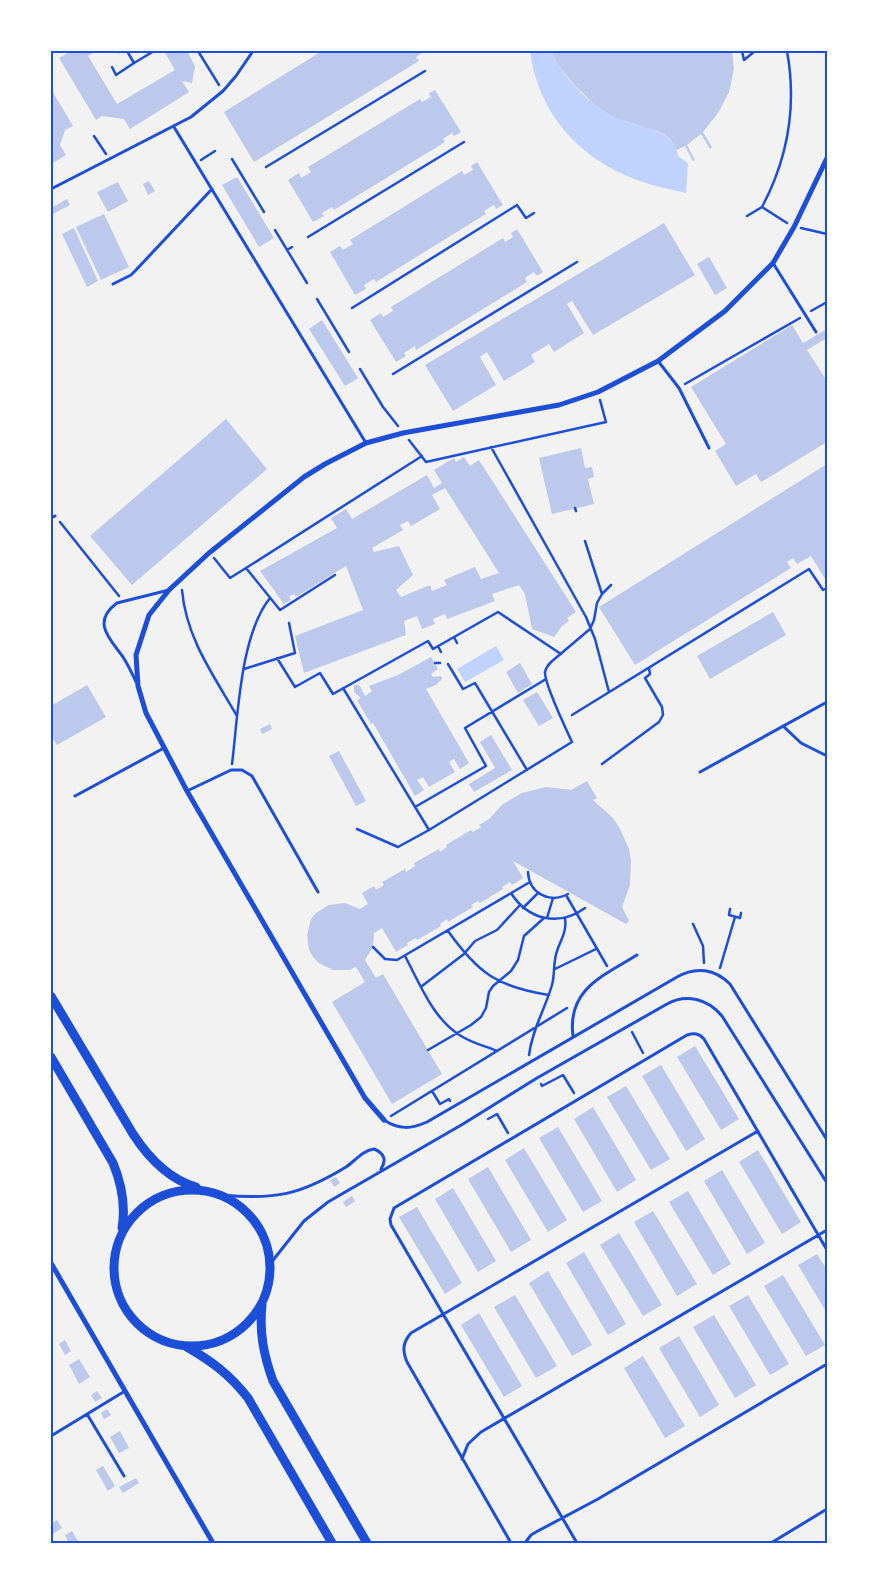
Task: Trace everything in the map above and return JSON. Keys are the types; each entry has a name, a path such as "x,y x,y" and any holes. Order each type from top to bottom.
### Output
{"main road":[{"path":"51,996 144,1151 174,1177 192,1186 222,1195 243,1208 252,1217 265,1239 270,1264 268,1289 263,1301 248,1323 225,1339 212,1344 184,1346 167,1342 150,1334 140,1326 124,1307 119,1296 114,1272 116,1248 124,1217 120,1180 113,1163 51,1057"},
{"path":"120,1236 136,1213 158,1197 184,1189 211,1191"},
{"path":"263,1301 261,1321 262,1342 266,1362 273,1381 368,1543"},
{"path":"184,1346 220,1368 248,1398 332,1543"}],"street":[{"path":"384,1120 364,1098 187,791 146,713 138,686 136,655 149,616 169,590 209,553 304,477 324,464 366,443 403,433 559,405 598,392 658,361 725,311 773,263 794,227 827,158"},
{"path":"51,1263 213,1543"}],"lane":[{"path":"51,189 191,117 223,91 254,51"},
{"path":"174,127 366,443"},
{"path":"113,284 136,270 212,190"},
{"path":"773,263 816,332"},
{"path":"658,361 679,388 709,448"},
{"path":"138,686 123,657 109,640 104,628 106,616 112,607 123,601 169,590"},
{"path":"700,772 827,702"},
{"path":"783,726 802,743 827,756"},
{"path":"75,796 164,748"},
{"path":"187,791 231,770 237,769 247,772 255,780 318,892"},
{"path":"573,1036 572,1019 577,1002 589,986 637,955"},
{"path":"384,1120 394,1126 405,1128 417,1127 686,972 704,970 718,974 725,979 734,991 827,1140"},
{"path":"270,1264 294,1232 328,1202 463,1124 537,1078 671,1002 683,998 702,1000 713,1006 722,1016 827,1183"},
{"path":"577,1543 391,1225 391,1213 399,1204 687,1035 696,1033 701,1035 827,1250"},
{"path":"511,1543 462,1460 404,1354 403,1346 406,1339 411,1333 758,1131"},
{"path":"222,1195 252,1198 290,1193 314,1184 346,1166 369,1149 374,1149 383,1155 384,1165 381,1170"},
{"path":"462,1460 464,1451 474,1437 504,1418 827,1230"},
{"path":"525,1543 531,1535 827,1364"},
{"path":"51,1436 126,1391"},
{"path":"87,1414 124,1476"},
{"path":"771,1543 827,1509"}],"path":[{"path":"127,51 134,63"},
{"path":"112,67 116,75 154,51"},
{"path":"198,51 223,91"},
{"path":"742,51 744,60 755,51"},
{"path":"747,216 762,207 778,174 788,139 791,84 786,51"},
{"path":"266,167 425,71"},
{"path":"94,136 109,160"},
{"path":"308,237 464,142"},
{"path":"196,163 214,151"},
{"path":"232,159 247,179 264,212"},
{"path":"352,308 517,205 526,218 534,213"},
{"path":"762,207 794,227 827,234"},
{"path":"275,230 307,283"},
{"path":"287,250 292,247"},
{"path":"393,374 577,262"},
{"path":"317,299 332,320 349,352"},
{"path":"679,388 827,302"},
{"path":"360,369 383,407 426,462 606,422 598,392"},
{"path":"371,388 375,385"},
{"path":"491,448 586,617 595,639 609,692"},
{"path":"209,553 230,578 422,456"},
{"path":"53,517 123,601"},
{"path":"585,541 602,594"},
{"path":"246,568 280,610 335,575"},
{"path":"572,715 809,569 823,590 827,588"},
{"path":"182,577 184,613 192,637 238,718"},
{"path":"357,828 398,847 572,742 546,679 547,667 590,629 594,620 597,603 602,594 611,585"},
{"path":"231,770 244,669 256,622 270,598"},
{"path":"277,658 295,687 320,673 333,694 428,641 433,649 498,612 561,654"},
{"path":"244,669 295,653 289,624"},
{"path":"454,637 457,643"},
{"path":"438,646 441,652"},
{"path":"448,664 463,690 475,683 526,770"},
{"path":"602,764 660,722 663,715 662,707 645,678 650,674 649,668"},
{"path":"415,807 486,766 465,728 546,679"},
{"path":"343,688 429,830"},
{"path":"528,872 530,882 538,893 545,897 553,898 567,894 576,914 610,972"},
{"path":"372,947 385,959 393,961 405,956 530,882"},
{"path":"511,893 523,908 533,914 546,918 565,918 585,908"},
{"path":"523,908 538,893"},
{"path":"428,1050 481,1017 486,1008 490,992 498,981 515,965 524,936 546,918 553,898"},
{"path":"422,986 464,954 475,941 502,926 520,905"},
{"path":"730,909 728,915 740,918 741,913"},
{"path":"718,974 735,917"},
{"path":"529,1062 535,1028 549,995 554,977 557,950 566,930 565,918"},
{"path":"693,924 703,946 704,970"},
{"path":"448,931 464,954 480,969 498,981 530,992 549,995"},
{"path":"555,969 597,949"},
{"path":"405,956 439,1015 457,1033 469,1040 498,1051"},
{"path":"384,1120 577,1002"},
{"path":"639,1028 631,1033 646,1059"},
{"path":"537,1078 542,1086 563,1075 577,1099"},
{"path":"432,1091 440,1104 449,1099 454,1106"},
{"path":"482,1122 497,1114 511,1138"}],"water":[{"path":"530,51 551,51 570,81 589,100 619,119 655,130 670,140 678,156 688,163 686,193 643,182 616,171 597,160 580,146 552,114 542,94"},
{"path":"496,646 504,660 465,682 457,669"}],"building":[{"path":"67,51 96,51 88,56 117,104 175,70 164,51 187,51 195,66 192,83 182,81 189,92 130,129 124,119 102,116 96,120 59,58 68,53"},
{"path":"322,51 421,51 422,53 416,57 419,61 254,162 224,112"},
{"path":"551,51 732,51 734,69 729,92 718,113 703,132 712,147 710,149 701,134 687,145 695,160 693,161 685,146 677,150 671,140 664,134 618,119 604,111 575,86 558,64"},
{"path":"51,89 73,126 65,130 60,145 66,155 51,164"},
{"path":"435,90 461,132 454,136 452,133 443,139 445,142 334,210 332,207 322,213 324,216 313,222 288,180 299,173 301,178 311,172 308,167 420,99 422,102 431,97 429,93"},
{"path":"477,162 503,205 496,209 494,205 484,211 486,214 376,282 374,279 364,285 366,289 355,295 330,252 340,246 343,250 353,244 350,240 462,171 464,175 473,170 471,166"},
{"path":"237,177 274,238 259,247 222,185"},
{"path":"149,181 155,191 148,195 143,184"},
{"path":"118,182 128,201 108,212 97,192"},
{"path":"67,199 70,205 51,215 51,208"},
{"path":"104,214 129,267 101,280 76,227"},
{"path":"664,223 695,275 593,335 572,301 567,304 584,333 554,352 549,344 531,355 535,362 504,381 487,352 480,357 496,385 453,411 425,365"},
{"path":"74,228 98,281 87,287 62,234"},
{"path":"517,229 543,272 537,276 534,272 525,278 527,282 416,350 415,346 404,353 406,356 396,362 370,320 381,313 383,317 393,311 391,307 503,238 505,242 513,237 511,233"},
{"path":"709,257 727,288 715,295 697,264"},
{"path":"322,320 358,378 345,386 309,329"},
{"path":"792,325 803,343 827,329 827,338 807,350 827,381 827,442 761,482 756,474 736,486 715,451 726,444 691,387"},
{"path":"226,419 267,469 132,585 90,536"},
{"path":"581,448 585,468 592,467 594,477 588,479 594,504 552,514 539,458"},
{"path":"464,457 470,466 479,460 576,612 567,618 569,621 562,626 554,637 532,629 525,594 519,585 492,594 495,601 447,619 445,614 433,619 435,624 422,629 417,616 404,621 406,635 304,673 295,636 363,610 346,566 296,597 294,594 289,597 291,600 284,604 260,571 337,528 331,518 346,509 352,519 427,475 434,488 442,483 434,470 454,458 456,462","holes":["445,488 499,573 481,579 475,567 444,580 447,585 432,591 430,585 401,597 396,590 413,575 399,546 374,552 372,548 403,530 400,525 408,521 411,526 440,509 432,495"]},
{"path":"827,464 827,582 811,556 797,564 793,558 787,562 791,568 635,665 599,607"},
{"path":"773,612 786,635 710,679 697,656"},
{"path":"431,657 438,669 431,674 433,677 441,676 442,679 436,685 426,689 469,763 460,769 454,759 449,762 455,772 429,787 423,777 417,780 424,790 415,796 373,723 371,724 357,700 361,698 354,692 354,686 357,684 360,686 365,696 372,691 369,686 398,675"},
{"path":"520,663 532,684 518,693 506,672"},
{"path":"87,685 106,717 57,745 51,736 51,706"},
{"path":"537,692 553,718 539,726 523,700"},
{"path":"270,724 272,729 262,734 260,729"},
{"path":"491,735 512,770 474,792 469,784 495,768 480,742"},
{"path":"339,751 366,801 356,806 329,756"},
{"path":"587,781 597,798 593,800 612,817 629,849 631,861 630,885 622,907 629,921 626,924 513,861 523,878 512,885 510,882 502,887 503,889 480,903 478,901 471,905 473,907 448,922 447,919 440,924 441,926 417,940 416,938 407,943 408,945 396,952 382,928 374,933 373,947 365,960 376,978 383,974 442,1074 392,1104 332,1002 365,982 356,967 349,970 333,970 319,963 313,957 309,950 307,935 311,919 316,913 329,905 345,903 360,909 368,904 362,893 374,886 376,890 384,885 382,882 405,869 406,872 415,866 414,863 439,849 440,852 447,847 446,845 471,830 473,832 481,827 479,825 489,819 503,804 522,793 546,787 571,790"},
{"path":"695,1046 739,1119 721,1130 677,1057"},
{"path":"661,1065 705,1139 686,1151 642,1076"},
{"path":"626,1086 670,1159 651,1170 607,1097"},
{"path":"593,1107 636,1180 617,1192 574,1119"},
{"path":"558,1127 602,1201 583,1212 539,1138"},
{"path":"524,1148 567,1220 548,1232 505,1160"},
{"path":"758,1150 801,1222 782,1234 739,1162"},
{"path":"488,1167 531,1240 511,1252 468,1179"},
{"path":"722,1170 765,1243 747,1254 704,1181"},
{"path":"336,1177 340,1183 334,1187 330,1180"},
{"path":"453,1188 496,1261 478,1272 435,1199"},
{"path":"688,1191 731,1264 713,1275 669,1202"},
{"path":"352,1196 355,1201 346,1207 343,1202"},
{"path":"417,1207 462,1283 445,1294 399,1217"},
{"path":"653,1211 697,1284 677,1296 634,1222"},
{"path":"619,1233 662,1305 643,1316 600,1245"},
{"path":"584,1252 626,1324 608,1335 566,1263"},
{"path":"817,1254 827,1270 827,1313 798,1265"},
{"path":"548,1271 592,1345 572,1356 529,1283"},
{"path":"783,1275 825,1345 806,1356 764,1286"},
{"path":"515,1295 557,1366 536,1378 494,1307"},
{"path":"748,1295 789,1364 770,1375 729,1306"},
{"path":"479,1313 522,1386 504,1397 461,1325"},
{"path":"714,1315 756,1385 735,1398 693,1327"},
{"path":"679,1336 719,1405 700,1417 659,1348"},
{"path":"65,1340 71,1351 65,1355 59,1344"},
{"path":"643,1356 685,1426 665,1438 624,1368"},
{"path":"79,1359 90,1377 79,1384 69,1365"},
{"path":"97,1391 102,1398 95,1402 91,1395"},
{"path":"107,1409 111,1415 104,1419 101,1413"},
{"path":"120,1431 129,1448 119,1453 110,1437"},
{"path":"103,1466 115,1486 108,1491 96,1470"},
{"path":"136,1478 139,1483 123,1493 119,1487"},
{"path":"57,1520 62,1528 53,1534 51,1524"},
{"path":"72,1531 79,1543 69,1543 65,1535"}]}
